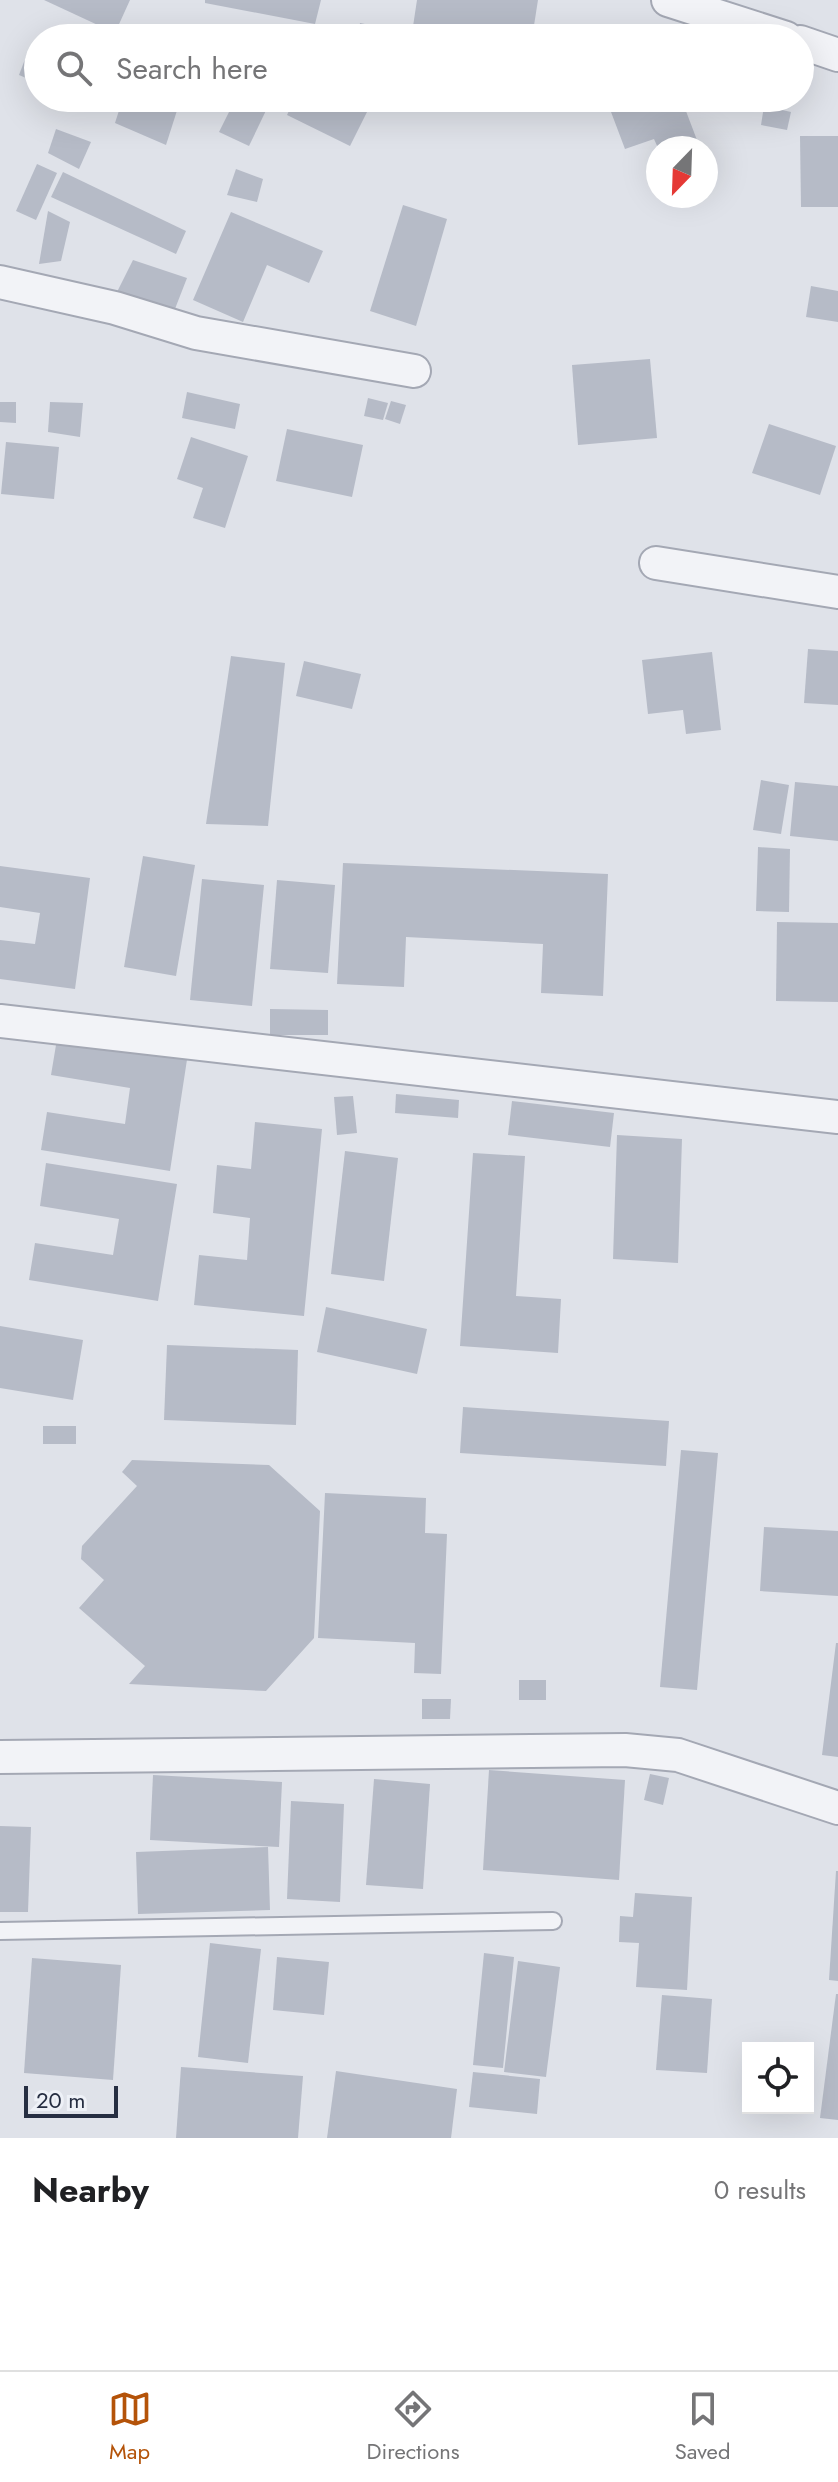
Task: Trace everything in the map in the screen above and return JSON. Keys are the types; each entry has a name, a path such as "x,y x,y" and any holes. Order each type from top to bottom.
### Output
{"street":[{"path":"668,0 743,24"},
{"path":"814,47 838,55"},
{"path":"0,282 115,308 196,333 414,371"},
{"path":"656,563 838,592"},
{"path":"0,1021 838,1117"},
{"path":"0,1757 625,1750 678,1755 838,1808"}],"lane":[{"path":"0,1931 553,1921"}],"building":[{"path":"44,0 130,0 119,24 96,24"},
{"path":"205,0 321,0 315,24 205,3"},
{"path":"417,0 538,0 534,24 413,24"},
{"path":"119,112 177,112 166,145 115,123"},
{"path":"229,112 265,112 249,146 219,132"},
{"path":"288,112 367,112 350,146 287,115"},
{"path":"611,112 686,112 695,136 646,136 646,142 625,149"},
{"path":"763,112 791,112 787,130 761,125"},
{"path":"56,129 91,142 79,169 48,153"},
{"path":"800,136 838,136 838,207 801,207"},
{"path":"37,164 57,173 36,220 16,211"},
{"path":"236,169 263,179 257,202 227,195"},
{"path":"63,172 186,231 176,254 51,197"},
{"path":"403,205 447,219 416,326 370,311"},
{"path":"48,211 70,222 61,261 39,264"},
{"path":"231,212 323,251 309,283 267,265 243,322 193,300"},
{"path":"133,260 187,278 173,314 117,292"},
{"path":"811,286 838,291 838,322 806,317"},
{"path":"650,359 657,438 578,445 572,365"},
{"path":"187,392 240,404 235,429 182,418"},
{"path":"368,398 388,403 383,420 364,416"},
{"path":"391,401 406,405 400,424 385,419"},
{"path":"0,402 16,402 16,423 0,422"},
{"path":"50,402 83,403 80,437 48,432"},
{"path":"769,424 836,446 820,495 752,473"},
{"path":"287,429 363,445 352,497 276,481"},
{"path":"191,437 248,456 225,528 193,518 203,488 177,479"},
{"path":"6,442 59,447 54,499 1,494"},
{"path":"808,649 838,651 838,705 804,703"},
{"path":"712,652 721,730 686,734 683,710 648,714 642,660"},
{"path":"231,656 285,663 268,826 206,824"},
{"path":"304,661 361,674 352,709 296,696"},
{"path":"761,780 789,785 781,834 753,830"},
{"path":"795,782 838,786 838,841 790,836"},
{"path":"758,847 790,849 789,912 756,911"},
{"path":"143,856 195,865 176,976 124,967"},
{"path":"343,863 608,874 603,996 541,993 543,944 406,937 404,987 337,984"},
{"path":"0,866 90,878 75,989 0,979 0,940 35,944 40,913 0,907"},
{"path":"202,879 264,885 252,1006 190,1000"},
{"path":"277,880 335,885 328,973 270,969"},
{"path":"777,922 838,923 838,1002 776,1001"},
{"path":"270,1009 328,1010 328,1035 270,1035"},
{"path":"58,1033 188,1053 170,1171 41,1150 47,1112 125,1124 130,1088 51,1075"},
{"path":"396,1094 459,1100 458,1118 395,1113"},
{"path":"353,1096 357,1133 337,1135 334,1097"},
{"path":"512,1101 614,1113 610,1147 508,1135"},
{"path":"255,1122 322,1129 304,1316 194,1305 199,1255 247,1260 250,1218 213,1213 217,1165 251,1169"},
{"path":"617,1135 682,1139 678,1263 613,1259"},
{"path":"345,1151 398,1158 384,1281 331,1274"},
{"path":"473,1153 525,1156 516,1296 561,1299 558,1353 460,1346"},
{"path":"46,1163 177,1184 158,1301 29,1280 35,1243 113,1255 119,1219 40,1206"},
{"path":"326,1307 427,1329 417,1374 317,1352"},
{"path":"0,1326 83,1340 73,1400 0,1388"},
{"path":"167,1345 298,1350 296,1425 164,1420"},
{"path":"463,1407 669,1421 666,1466 460,1453"},
{"path":"43,1426 76,1426 76,1444 43,1444"},
{"path":"681,1450 718,1453 697,1690 660,1687"},
{"path":"132,1460 269,1465 320,1511 314,1638 266,1691 129,1684 145,1666 79,1608 104,1580 81,1559 82,1546 137,1486 122,1472"},
{"path":"325,1493 426,1498 425,1533 447,1534 441,1674 414,1673 415,1643 318,1638"},
{"path":"764,1527 838,1531 838,1596 760,1591"},
{"path":"838,1643 838,1757 822,1755"},
{"path":"519,1680 546,1680 546,1700 519,1700"},
{"path":"422,1699 451,1699 450,1719 422,1719"},
{"path":"489,1770 625,1780 619,1880 483,1870"},
{"path":"650,1774 669,1778 663,1805 644,1800"},
{"path":"153,1775 282,1782 279,1847 150,1840"},
{"path":"374,1779 430,1784 423,1889 366,1885"},
{"path":"291,1801 344,1804 340,1902 287,1899"},
{"path":"0,1826 31,1827 28,1912 0,1912"},
{"path":"268,1847 270,1910 138,1914 136,1852"},
{"path":"838,1871 838,1981 829,1980"},
{"path":"635,1893 692,1897 687,1990 636,1987 639,1943 619,1942 620,1916 633,1917"},
{"path":"210,1943 261,1949 248,2063 198,2057"},
{"path":"484,1953 514,1957 503,2068 473,2065"},
{"path":"277,1957 329,1962 324,2015 273,2010"},
{"path":"32,1958 121,1965 113,2080 24,2073"},
{"path":"518,1961 560,1967 546,2077 504,2072"},
{"path":"838,1994 838,2120 820,2118"},
{"path":"662,1995 712,1999 707,2073 656,2070"},
{"path":"181,2067 303,2076 298,2138 176,2138"},
{"path":"336,2071 457,2089 451,2138 327,2138"},
{"path":"473,2072 540,2079 537,2114 469,2107"}]}
